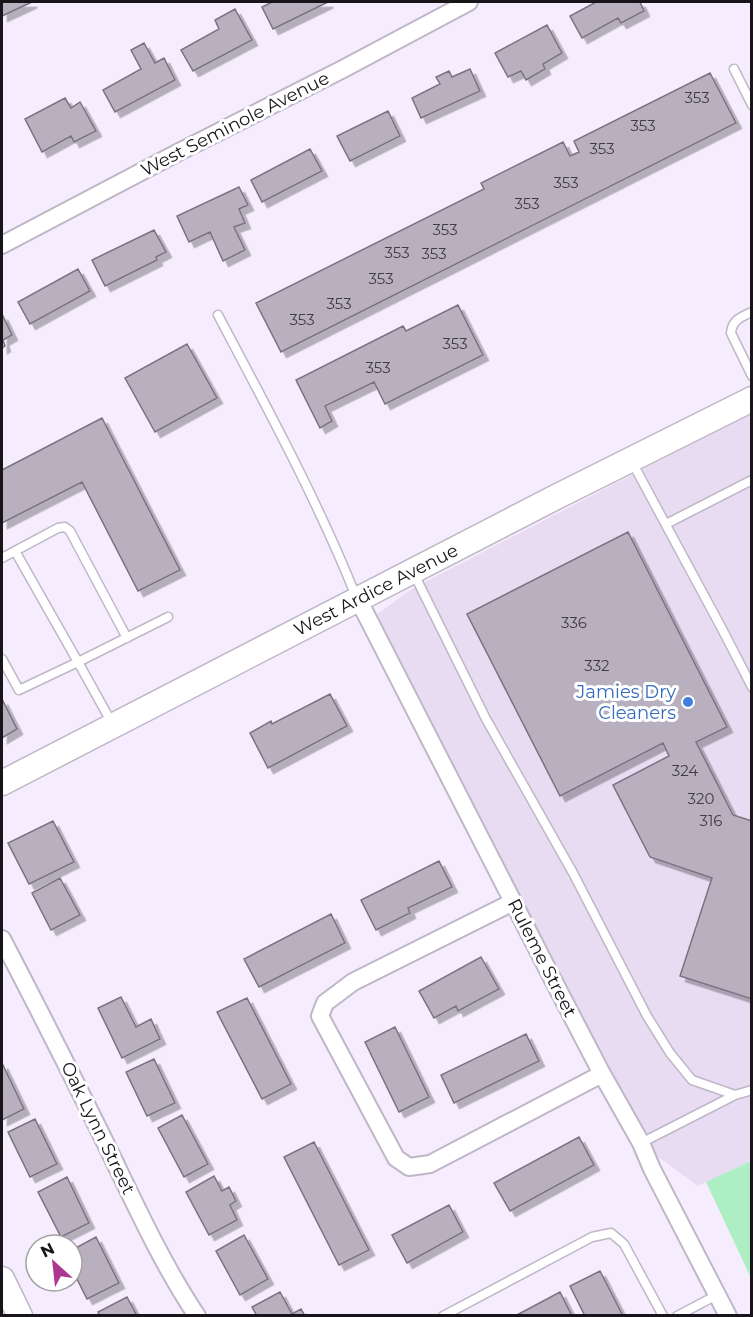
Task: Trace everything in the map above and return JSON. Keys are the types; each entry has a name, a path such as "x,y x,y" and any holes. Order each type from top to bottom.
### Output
{"street":[{"name":"West Seminole Avenue","path":"2,245 469,2"},
{"name":"West Ardice Avenue","path":"2,783 413,570 752,399"},
{"name":"Ruleme Street","path":"358,599 602,1074 641,1143 652,1169 728,1316"},
{"path":"513,902 352,982 325,1004 320,1016 396,1158 409,1167 430,1164 602,1074"},
{"name":"Oak Lynn Street","path":"2,939 58,1046 129,1193 180,1290 197,1316"},
{"path":"2,1280 20,1316"}],"lane":[{"path":"734,69 752,105"},
{"path":"752,312 736,319 731,333 752,376"},
{"path":"218,315 282,437 337,549 358,599"},
{"path":"631,460 752,687"},
{"path":"666,524 752,480"},
{"path":"2,558 65,526 70,531 127,638"},
{"path":"15,551 114,725"},
{"path":"413,570 486,719 573,873 647,1016 670,1053 692,1080 735,1095"},
{"path":"2,659 19,690 168,617"},
{"path":"641,1143 735,1095 752,1090"},
{"path":"443,1316 592,1237 611,1233 624,1244 663,1316"},
{"path":"677,1316 717,1295"}],"shaded area":[{"path":"751,413 751,1161 698,1186 658,1157 367,622 410,590"}],"green space":[{"path":"751,1161 751,1278 706,1182"}],"building":[{"path":"2,2 32,2 2,16"},
{"path":"272,2 328,2 273,29 262,7"},
{"path":"596,2 640,2 644,11 621,23 618,18 582,38 570,16"},
{"path":"235,9 252,40 193,71 181,50 219,29 215,20"},
{"path":"547,25 562,53 543,64 545,69 526,80 521,71 508,77 495,53"},
{"path":"144,43 155,63 164,58 175,80 115,112 103,90 141,69 131,50"},
{"path":"470,69 480,91 421,118 412,98 440,84 436,77 449,71 452,77"},
{"path":"710,73 736,123 281,352 256,303 484,189 481,183 563,142 570,156 579,152 574,141"},
{"path":"65,98 71,108 80,102 96,131 74,142 71,136 42,152 25,119"},
{"path":"388,111 400,136 350,161 337,136"},
{"path":"310,149 322,171 262,202 251,180"},
{"path":"239,187 248,205 239,209 245,223 234,227 245,250 223,261 210,232 189,242 177,216"},
{"path":"154,230 166,252 156,257 157,260 105,286 92,260"},
{"path":"78,269 90,291 30,324 18,302"},
{"path":"458,305 483,355 385,404 374,382 325,406 332,421 320,428 296,380 403,326 406,331"},
{"path":"2,314 12,335 3,340 5,346 2,348"},
{"path":"187,344 217,398 155,432 125,378"},
{"path":"102,418 180,570 138,591 82,482 2,523 2,470"},
{"path":"628,532 727,727 696,742 733,815 752,821 752,999 680,976 712,878 650,857 613,785 669,756 663,743 560,796 467,614"},
{"path":"330,694 347,726 268,768 250,733"},
{"path":"2,699 17,729 2,738"},
{"path":"53,821 74,862 29,884 8,843"},
{"path":"439,861 452,887 408,908 410,913 376,930 361,900"},
{"path":"60,878 80,915 51,930 32,893"},
{"path":"331,914 345,943 259,987 244,959"},
{"path":"481,957 499,989 458,1011 456,1006 434,1018 419,991"},
{"path":"121,997 136,1027 151,1019 160,1039 122,1058 98,1008"},
{"path":"247,998 291,1084 262,1099 217,1012"},
{"path":"395,1027 429,1097 399,1112 365,1042"},
{"path":"526,1034 539,1061 454,1103 441,1075"},
{"path":"154,1059 175,1103 147,1116 126,1072"},
{"path":"2,1063 24,1109 2,1120"},
{"path":"182,1115 208,1164 184,1177 158,1128"},
{"path":"35,1119 57,1164 30,1177 8,1132"},
{"path":"579,1137 594,1165 510,1211 494,1183"},
{"path":"314,1142 369,1250 339,1265 284,1157"},
{"path":"214,1176 222,1191 229,1187 236,1201 230,1205 237,1220 209,1235 186,1192"},
{"path":"67,1177 89,1223 69,1233 59,1233 38,1192"},
{"path":"449,1205 463,1232 407,1263 392,1235"},
{"path":"244,1235 268,1279 240,1295 216,1251"},
{"path":"96,1237 119,1283 87,1299 84,1293 84,1244"},
{"path":"600,1271 623,1316 585,1316 570,1286"},
{"path":"280,1292 292,1314 301,1309 305,1316 257,1316 252,1307"},
{"path":"560,1292 572,1316 515,1316"},
{"path":"127,1297 137,1316 100,1316 98,1312"}],"place":[{"name":"Jamies Dry Cleaners","path":"688,702"}]}
